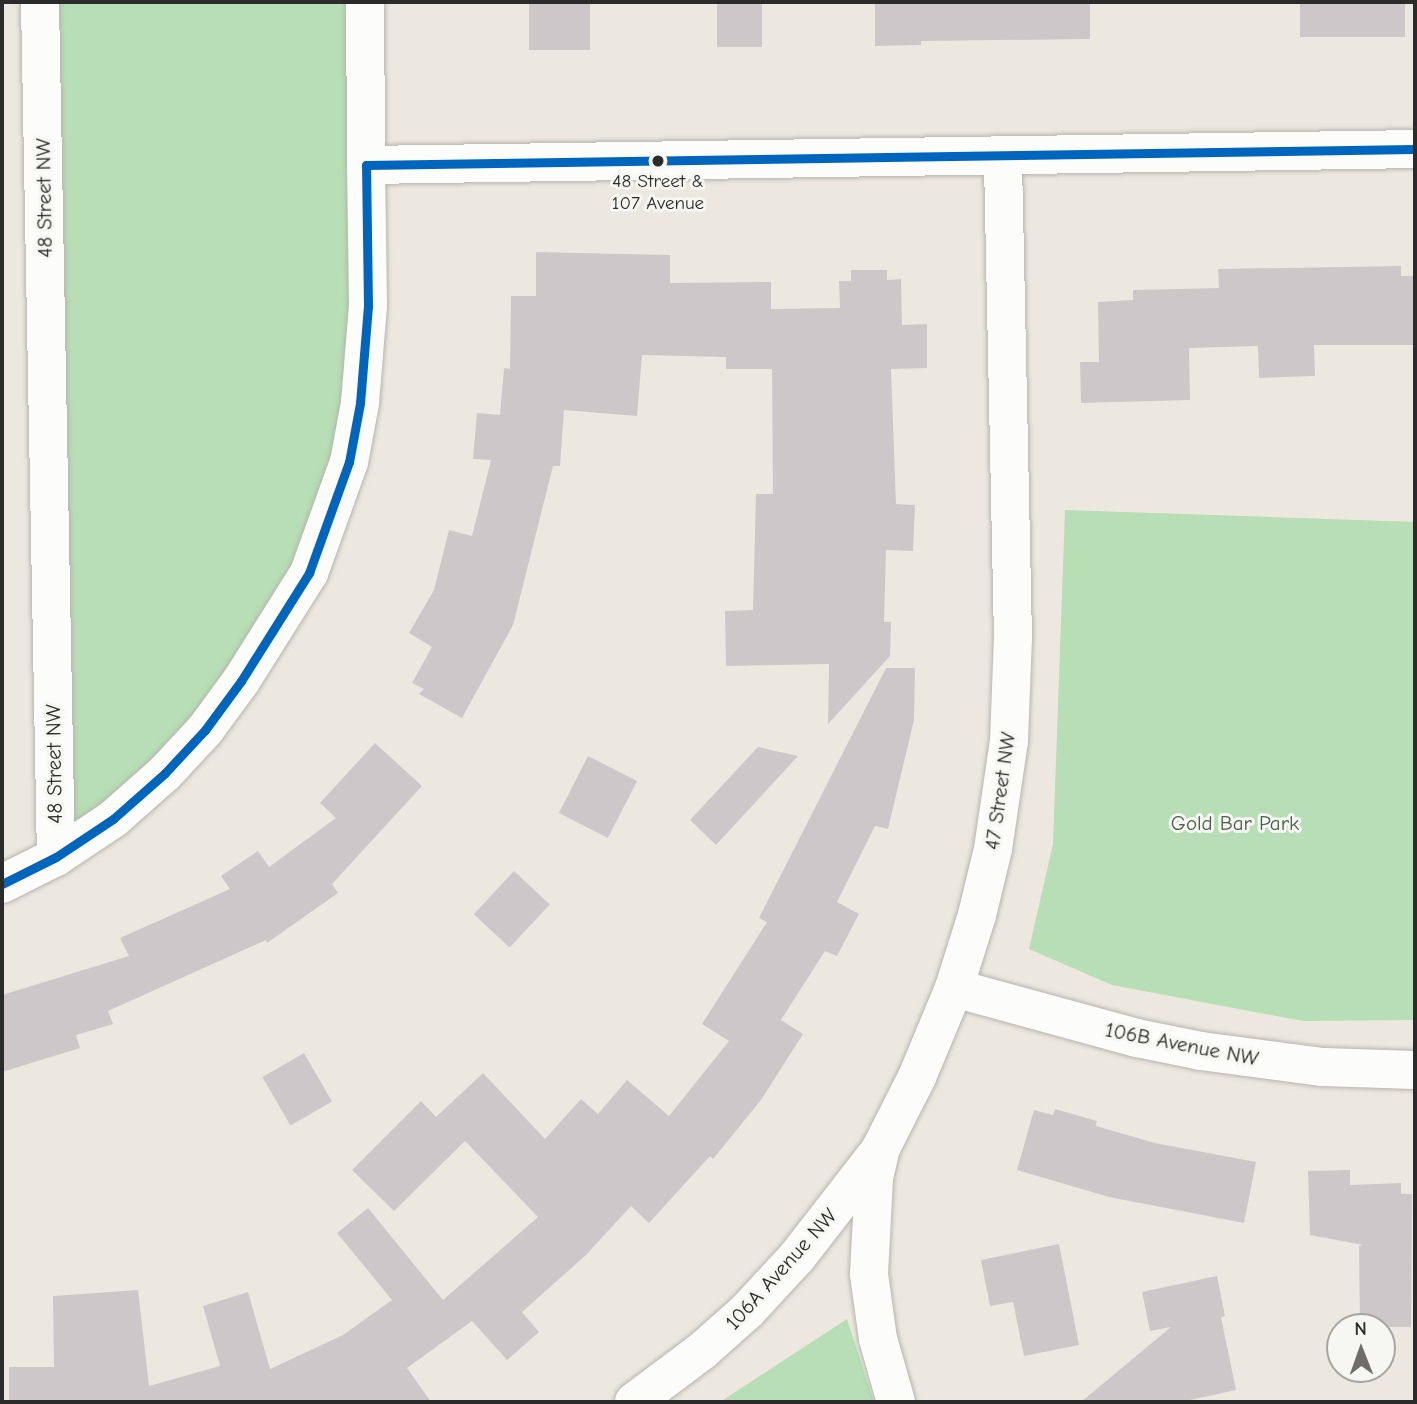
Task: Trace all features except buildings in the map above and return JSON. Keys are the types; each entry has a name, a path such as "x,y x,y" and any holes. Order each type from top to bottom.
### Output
{"street":[{"name":"48 Street NW","path":"40,2 56,857"},
{"name":"48 Street NW","path":"56,857 113,819 165,773 205,730 277,629 309,573 349,462 359,403 368,306 365,2"},
{"path":"366,165 1415,149"},
{"name":"47 Street NW","path":"896,1402 878,1339 869,1274 870,1212 881,1148 917,1077 954,988 993,849 1012,695 1003,155"},
{"path":"2,884 56,857"},
{"name":"106B Avenue NW","path":"954,988 1137,1038 1201,1051 1323,1067 1415,1070"},
{"name":"106A Avenue NW","path":"634,1402 702,1352 747,1311 838,1207 881,1148"}],"green space":[{"path":"40,2 365,2 349,462 241,681 56,857"},
{"name":"Gold Bar Park","path":"1065,510 1415,522 1415,1020 1303,1021 1112,985 1029,949 1053,844"},
{"path":"847,1319 874,1402 720,1402"}],"transit line":[{"path":"366,165 1415,149"},
{"path":"2,884 56,857 113,819 165,773 205,730 241,681 309,573 349,462 360,403 368,306 366,165"}],"place":[{"name":"48 Street & 107 Avenue","path":"658,161"}]}
